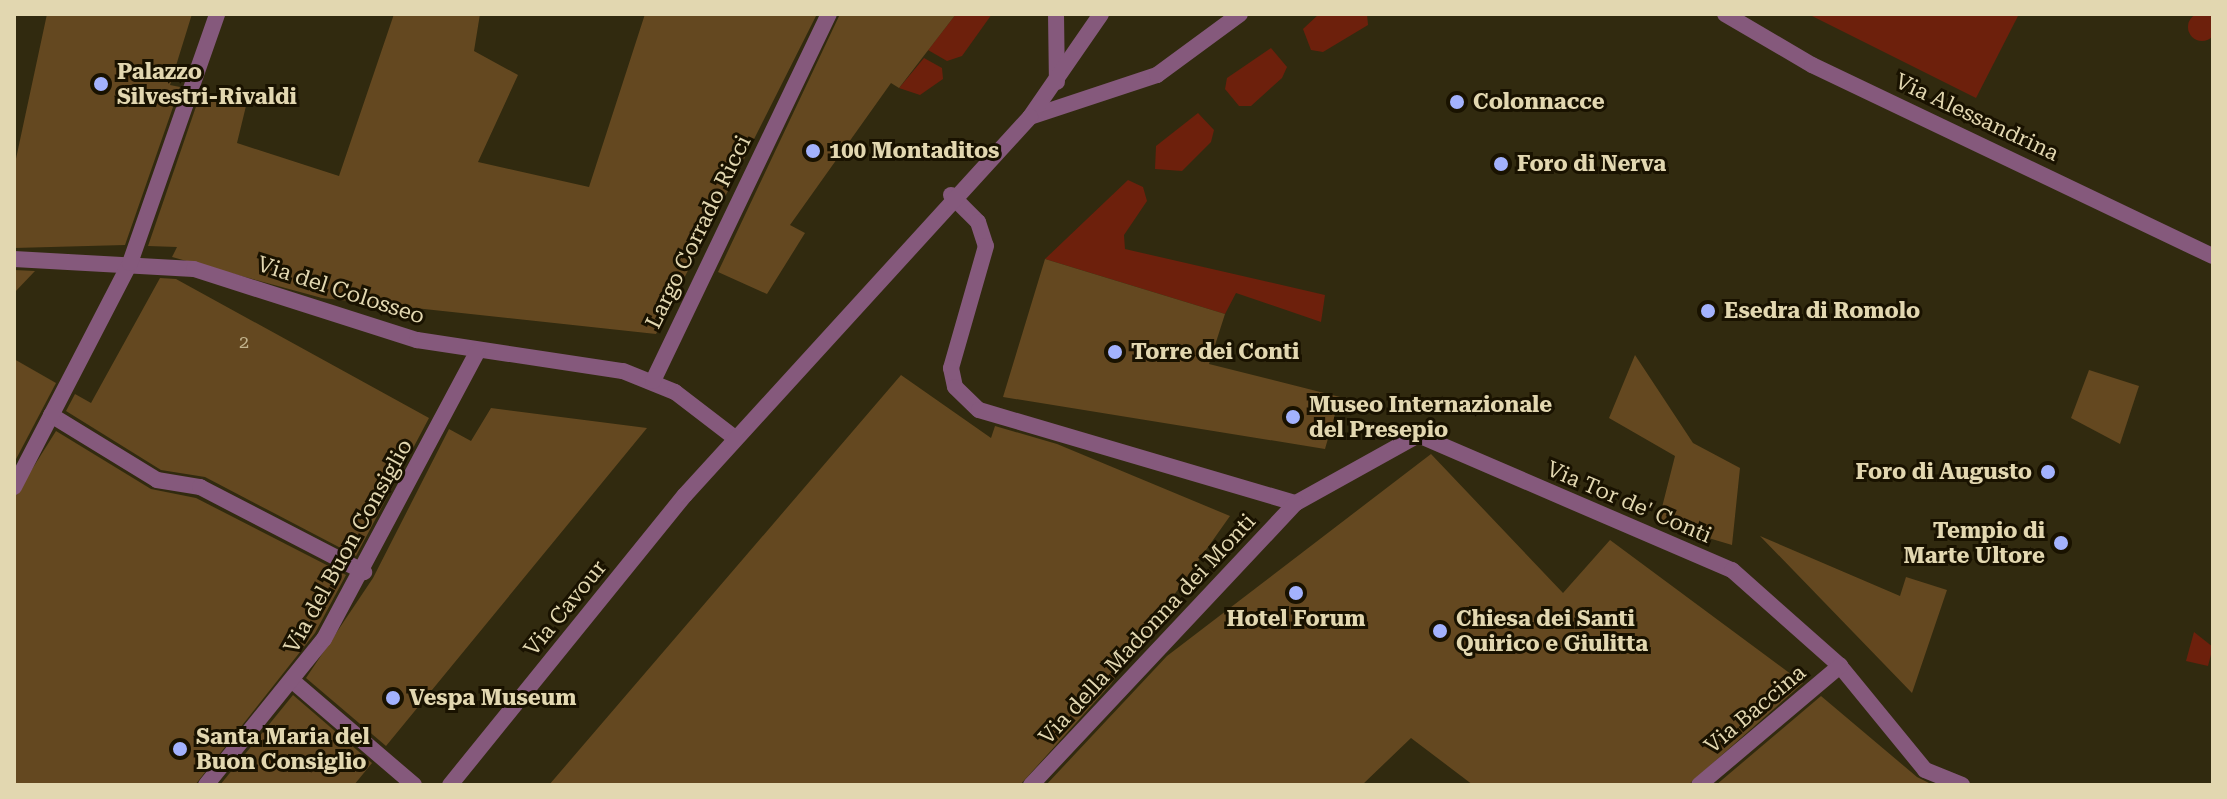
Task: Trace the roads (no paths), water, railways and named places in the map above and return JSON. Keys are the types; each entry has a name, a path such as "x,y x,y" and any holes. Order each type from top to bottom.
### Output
{"street":[{"path":"14,487 130,263 217,14"},
{"name":"Largo Corrado Ricci","path":"653,381 829,14"},
{"path":"1056,14 1057,83"},
{"path":"653,381 735,438 951,195 1030,117 1057,83 1101,14"},
{"path":"1030,117 1157,75 1240,14"},
{"name":"Via Alessandrina","path":"1725,14 1812,65 2213,256"},
{"path":"951,195 982,229 986,253 952,379 962,396 988,414 1296,503"},
{"name":"Via del Colosseo","path":"14,259 130,263 219,274 386,331 478,351 653,381"},
{"name":"Via del Buon Consiglio","path":"206,785 295,683 364,572 478,351"},
{"path":"51,415 157,480 200,487 364,572"},
{"name":"Via Tor de' Conti","path":"1296,503 1418,435 1732,570 1840,666 1925,770 1962,785"},
{"name":"Via Cavour","path":"450,785 685,495 735,438"},
{"name":"Via della Madonna dei Monti","path":"1031,785 1296,503"},
{"name":"Via Baccina","path":"1699,785 1840,666"},
{"path":"295,683 414,785"}],"place":[{"name":"Palazzo Silvestri-Rivaldi","path":"101,84"},
{"name":"Colonnacce","path":"1457,102"},
{"name":"100 Montaditos","path":"813,151"},
{"name":"Foro di Nerva","path":"1501,164"},
{"name":"Esedra di Romolo","path":"1708,311"},
{"name":"Torre dei Conti","path":"1115,352"},
{"name":"Museo Internazionale del Presepio","path":"1293,417"},
{"name":"Foro di Augusto","path":"2048,472"},
{"name":"Tempio di Marte Ultore","path":"2061,543"},
{"name":"Hotel Forum","path":"1296,593"},
{"name":"Chiesa dei Santi Quirico e Giulitta","path":"1440,631"},
{"name":"Vespa Museum","path":"393,698"},
{"name":"Santa Maria del Buon Consiglio","path":"180,749"}]}
